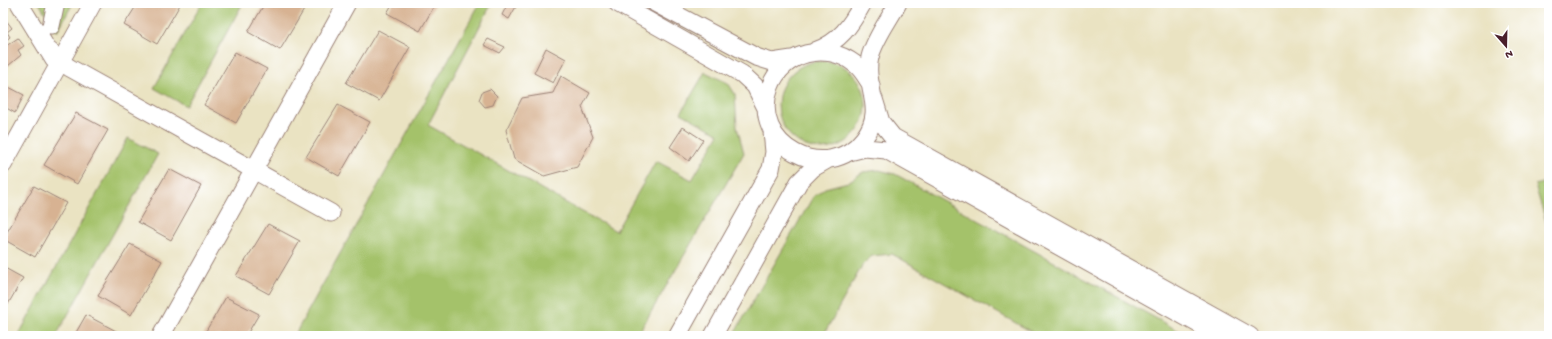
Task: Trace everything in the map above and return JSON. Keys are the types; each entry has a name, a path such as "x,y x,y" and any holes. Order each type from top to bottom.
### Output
{"street":[{"path":"19,3 61,59 331,214"},
{"path":"51,26 56,3"},
{"path":"3,165 9,140 61,59 93,3"},
{"path":"161,336 347,3"},
{"path":"617,3 742,74 755,86 775,136 785,147 798,155 812,159 834,158 865,148 886,150 1220,336"},
{"path":"655,3 762,60 772,62 819,51 845,57 856,64 864,74 873,92 874,113 870,126 863,138 853,148 813,168 799,182 713,336"},
{"path":"677,336 771,168 774,145 767,116 767,94 772,80 781,68 799,56 825,47 840,37 849,27 863,3"},
{"path":"898,3 870,56 868,71 881,122 893,137 1250,336"}],"green space":[{"path":"39,3 73,3 57,32"},
{"path":"202,3 243,3 186,106 154,88"},
{"path":"480,3 492,3 428,125 616,231 656,161 692,180 719,134 681,113 705,72 728,83 735,94 737,127 744,153 637,336 294,336"},
{"path":"822,61 839,64 847,68 859,80 863,88 866,105 863,122 859,130 847,142 839,146 822,149 805,146 797,142 785,130 781,122 778,105 781,88 785,80 797,68 805,64"},
{"path":"128,138 158,154 56,336 18,336"},
{"path":"879,170 895,174 1188,336 1039,336 892,254 872,256 863,264 823,336 733,336 813,197 825,188 848,182 863,172"},
{"path":"1549,181 1549,232 1535,185"}],"building":[{"path":"138,3 181,3 157,44 124,25"},
{"path":"265,3 308,3 280,50 248,32"},
{"path":"393,3 436,3 420,31 387,13"},
{"path":"508,3 518,3 509,19 502,15"},
{"path":"6,20 12,28 7,32 10,37 3,43 3,22"},
{"path":"378,30 410,47 379,101 346,83"},
{"path":"18,38 24,46 18,50 21,55 8,66 3,59 3,48"},
{"path":"488,39 505,47 500,53 484,45"},
{"path":"546,48 566,59 553,83 534,73"},
{"path":"235,52 267,69 236,123 204,105"},
{"path":"561,76 590,93 582,107 593,137 577,167 544,176 514,159 506,130 522,98 553,93"},
{"path":"3,84 24,95 15,113 3,106"},
{"path":"490,89 497,96 493,105 485,107 479,100 482,92"},
{"path":"338,105 370,122 339,176 306,157"},
{"path":"76,113 108,130 77,184 44,165"},
{"path":"683,127 703,140 689,161 670,147"},
{"path":"169,169 201,186 171,240 138,222"},
{"path":"34,186 66,203 35,257 3,239"},
{"path":"268,224 300,241 269,294 236,276"},
{"path":"130,244 162,261 131,315 98,296"},
{"path":"3,267 23,278 3,313"},
{"path":"226,297 259,314 246,336 203,336"},
{"path":"86,315 118,332 116,336 74,336"}]}
